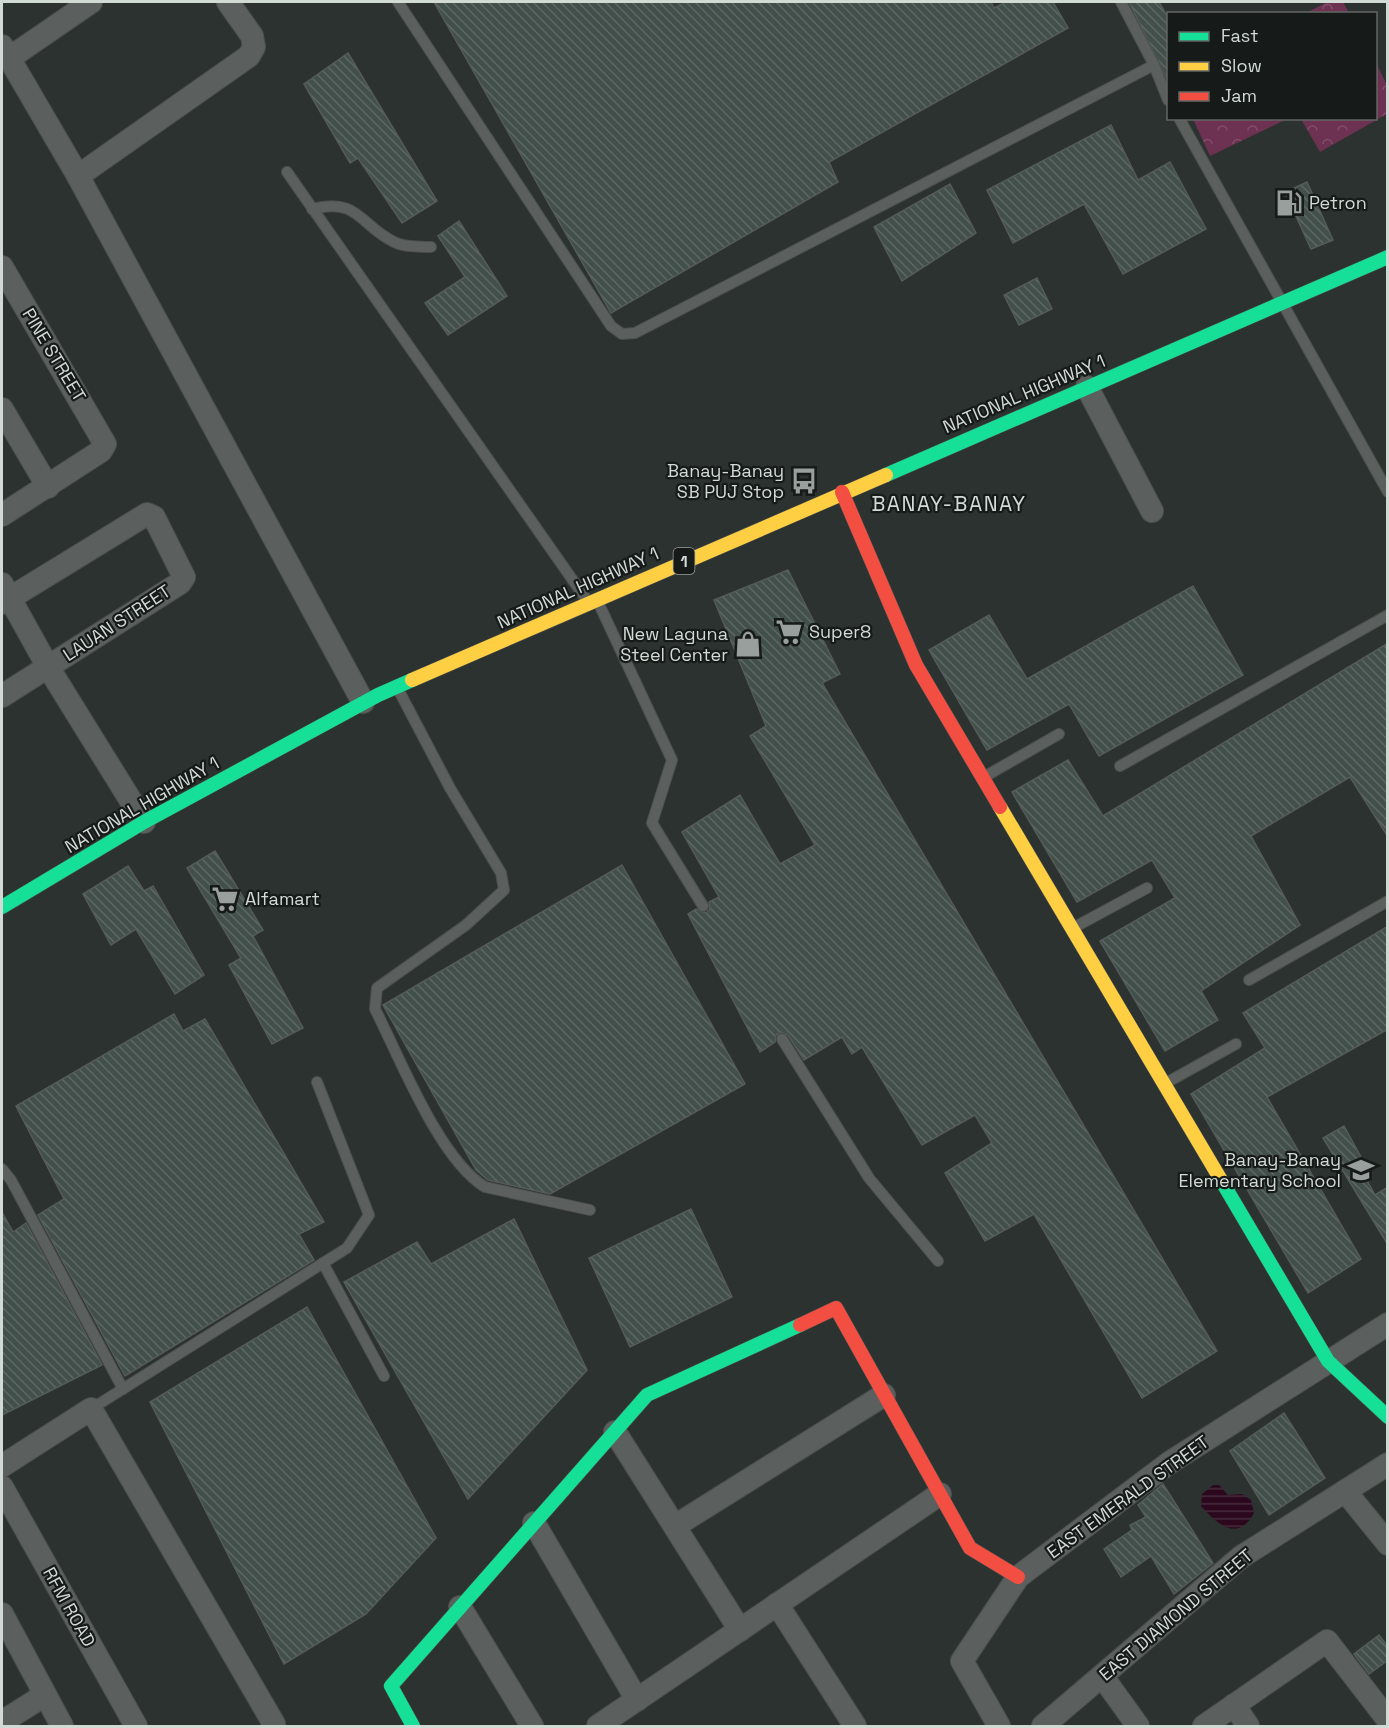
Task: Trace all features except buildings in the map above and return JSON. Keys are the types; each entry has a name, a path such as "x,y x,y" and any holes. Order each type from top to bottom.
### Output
{"main road":[{"name":"NATIONAL HIGHWAY 1","path":"2,907 144,822 363,702 842,492 1388,257"},
{"path":"842,492 916,665 1328,1361 1388,1417"},
{"path":"413,1726 391,1686 647,1395 836,1308 970,1548 1018,1577"}],"street":[{"path":"91,2 5,52 78,176 363,702"},
{"path":"78,176 249,56 254,47 252,36 228,2"},
{"name":"PINE STREET","path":"2,267 105,444 101,451 48,487"},
{"path":"1087,387 1152,511"},
{"path":"2,409 48,487 2,515"},
{"name":"LAUAN STREET","path":"2,696 180,583 184,577 154,517 147,514 4,595"},
{"path":"4,595 144,822"},
{"name":"EAST EMERALD STREET","path":"999,1726 962,1661 1018,1577 1169,1463 1388,1324"},
{"path":"675,1526 884,1395"},
{"path":"2,1466 91,1409 274,1724"},
{"path":"615,1432 740,1630"},
{"name":"EAST DIAMOND STREET","path":"1042,1726 1241,1557 1388,1464"},
{"name":"RFM ROAD","path":"2,1487 136,1726"},
{"path":"1345,1491 1388,1544"},
{"path":"598,1726 940,1494"},
{"path":"534,1523 637,1700"},
{"path":"777,1605 855,1726"},
{"path":"460,1607 532,1726"},
{"path":"2,1614 62,1726"},
{"path":"1204,1726 1327,1641 1388,1720"},
{"path":"1102,1676 1138,1726"},
{"path":"2,1722 45,1695"},
{"path":"1233,1706 1248,1726"}],"lane":[{"path":"398,2 611,327 622,334 634,333 1154,65"},
{"path":"1121,2 1154,65 1167,98"},
{"path":"1180,120 1388,492"},
{"path":"287,172 593,601 672,760 652,823 703,906"},
{"path":"312,208 332,204 352,210 394,243 431,247"},
{"path":"1120,766 1388,615"},
{"path":"397,687 450,788 501,873 504,890 466,925 377,988 375,1009 437,1133 471,1179 485,1186 590,1210"},
{"path":"983,778 1059,734"},
{"path":"1072,928 1147,888"},
{"path":"1249,980 1388,901"},
{"path":"782,1038 869,1178 938,1261"},
{"path":"1164,1084 1236,1044"},
{"path":"91,1409 347,1248 369,1215 317,1082"},
{"path":"2,1169 11,1180 123,1389"},
{"path":"323,1263 384,1376"}],"green space":[{"path":"1327,2 1343,2 1348,12 1308,12"},
{"path":"1377,65 1387,85 1387,114 1377,120"},
{"path":"1193,120 1285,120 1210,156"},
{"path":"1302,120 1376,120 1320,152"}],"shaded area":[{"path":"1213,1485 1219,1485 1228,1495 1242,1494 1251,1500 1254,1513 1248,1522 1241,1527 1228,1528 1207,1513 1201,1506 1202,1494"}],"traffic: fast":[{"path":"886,475 1388,257"},
{"path":"2,907 144,822 378,695 412,680"},
{"path":"1221,1180 1328,1361 1388,1417"},
{"path":"413,1726 391,1686 647,1395 800,1325"}],"traffic: slow":[{"path":"412,680 886,475"},
{"path":"1000,807 1221,1180"}],"traffic: jam":[{"path":"842,492 916,665 1000,807"},
{"path":"800,1325 836,1308 970,1548 1018,1577"}],"place":[{"name":"Petron","path":"1289,203"},
{"name":"Banay-Banay SB PUJ Stop","path":"804,481"},
{"name":"Super8","path":"789,632"},
{"name":"New Laguna Steel Center","path":"748,644"},
{"name":"Alfamart","path":"225,899"},
{"name":"Banay-Banay Elementary School","path":"1361,1170"}],"district":[{"name":"BANAY-BANAY","path":"949,504"}]}
